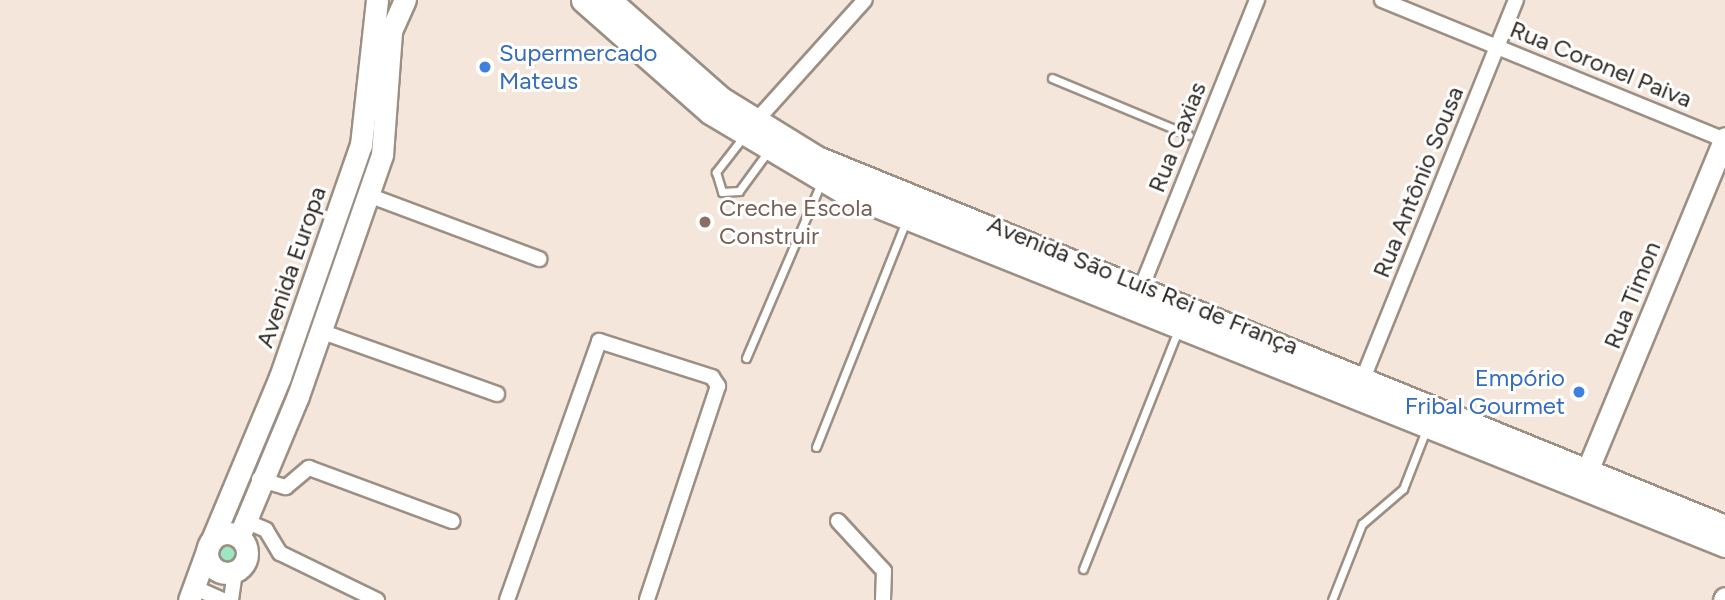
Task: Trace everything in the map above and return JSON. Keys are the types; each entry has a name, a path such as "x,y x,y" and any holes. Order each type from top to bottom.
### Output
{"main road":[{"name":"Avenida São Luís Rei de França","path":"583,0 750,129 875,184 1725,527"},
{"name":"Avenida São Luís Rei de França","path":"609,0 750,129 769,150 822,181 1179,328 1725,545"}],"street":[{"name":"Avenida Europa","path":"227,571 247,555 241,528 320,331 385,143 377,0"},
{"name":"Avenida Europa","path":"194,593 209,545 280,377 361,145 379,59 392,23 405,0"},
{"path":"750,129 865,0"},
{"name":"Rua Caxias","path":"1140,291 1195,137 1257,0"},
{"name":"Rua Coronel Paiva","path":"1382,0 1725,139"},
{"name":"Rua Antônio Sousa","path":"1363,381 1516,0"},
{"name":"Rua Timon","path":"1587,471 1725,139"},
{"path":"368,195 539,259"},
{"path":"320,331 497,394"},
{"path":"508,600 599,341 712,377 718,386 647,600"},
{"path":"259,479 286,487 309,468 452,521"},
{"path":"838,521 884,571 883,600"},
{"path":"231,600 227,571 209,545 227,533 241,528 266,530 280,553 377,600"},
{"path":"194,593 227,571"},
{"path":"194,593 222,600"}],"lane":[{"path":"1052,78 1195,137"},
{"path":"750,129 716,172 722,192 739,191 769,150"},
{"path":"746,358 822,181"},
{"path":"816,447 907,218"},
{"path":"1083,569 1179,328"},
{"path":"1332,600 1362,524 1403,489 1428,426"}],"green space":[{"path":"227,546 233,548 233,560 227,562 221,560 219,554 221,548"}],"place":[{"name":"Supermercado Mateus","path":"485,67"},
{"name":"Creche Escola Construir","path":"705,222"},
{"name":"Empório Fribal Gourmet","path":"1579,392"}]}
